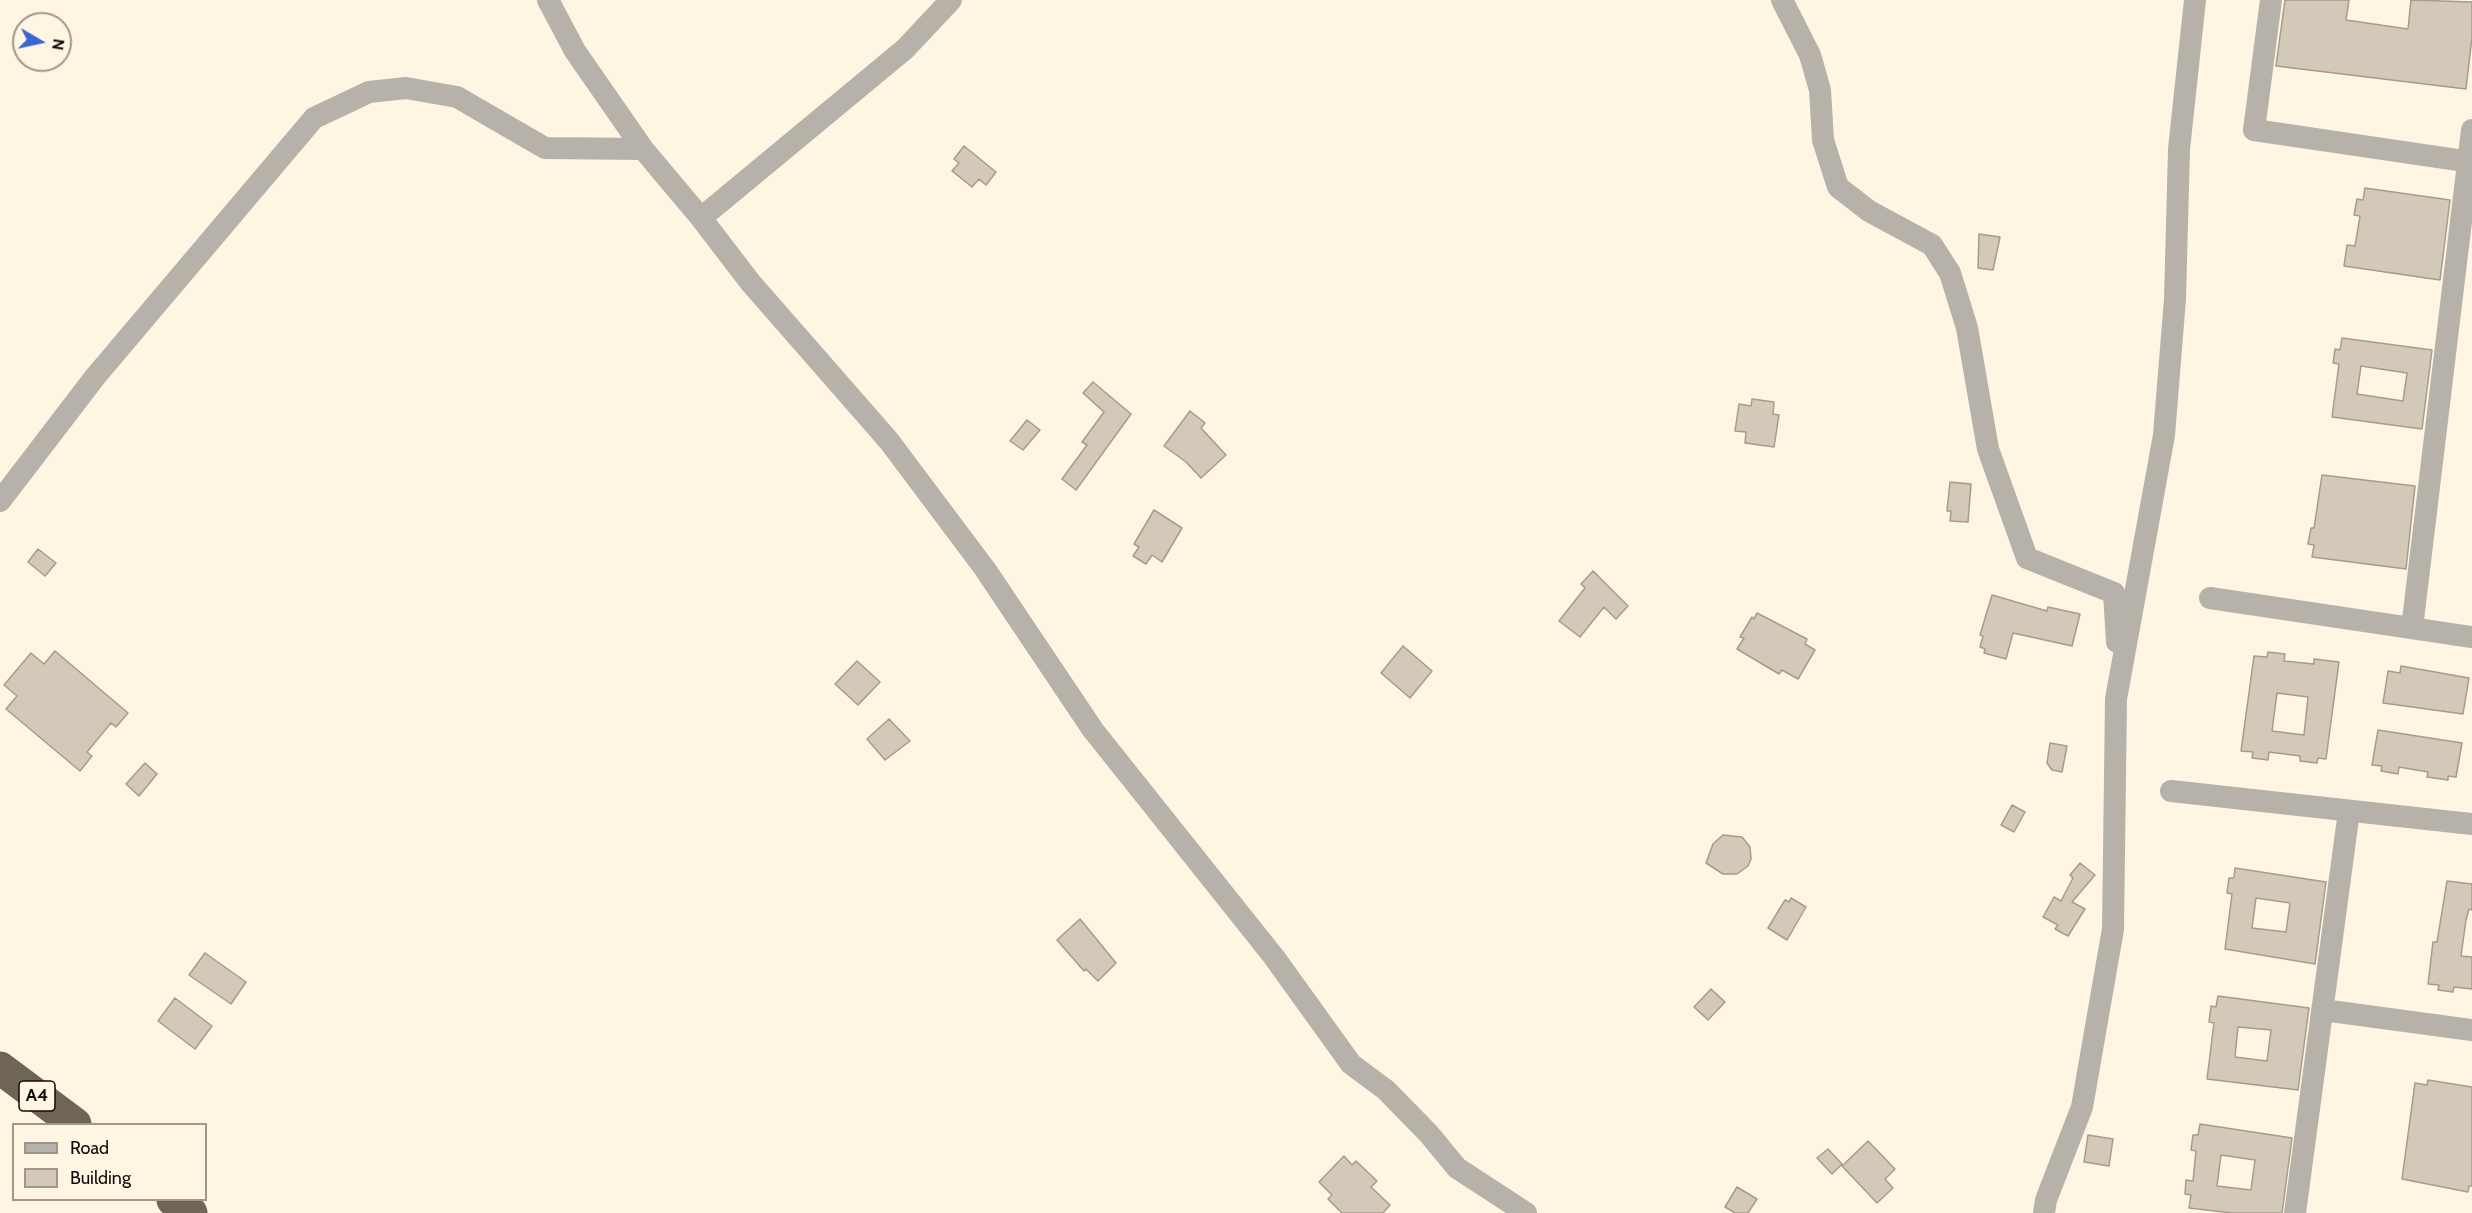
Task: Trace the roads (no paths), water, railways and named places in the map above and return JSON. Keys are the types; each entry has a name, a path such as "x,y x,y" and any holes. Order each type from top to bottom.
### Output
{"highway":[{"name":"A4","path":"0,1068 72,1123"},
{"path":"174,1201 191,1213"}],"street":[{"path":"548,0 575,51 643,149 701,218 750,282 889,441 985,569 1093,730 1274,957 1351,1064 1386,1090 1429,1134 1457,1168 1527,1213"},
{"path":"701,218 905,49 951,0"},
{"path":"1782,0 1810,55 1818,81 1823,140 1838,187 1869,211 1932,245 1950,273 1967,328 1988,449 2027,558 2114,592 2117,637 2113,929 2082,1107 2046,1200 2044,1213"},
{"path":"2116,699 2164,435 2175,298 2179,148 2195,0"},
{"path":"2271,0 2254,130 2470,162"},
{"path":"0,501 95,378 314,118 369,92 406,88 457,97 545,148 643,149"},
{"path":"2412,628 2470,162 2472,130"},
{"path":"2210,598 2472,637"},
{"path":"2171,791 2472,825"},
{"path":"2295,1213 2349,811"},
{"path":"2323,1010 2472,1030"}]}
